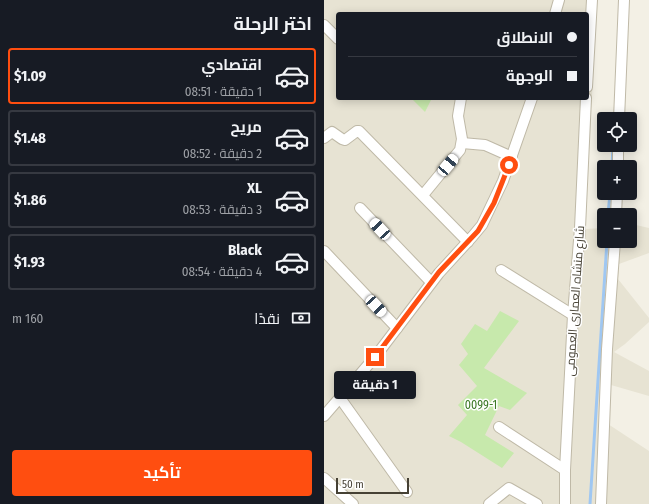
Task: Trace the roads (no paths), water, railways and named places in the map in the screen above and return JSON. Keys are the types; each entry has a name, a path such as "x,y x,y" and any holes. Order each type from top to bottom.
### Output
{"street":[{"path":"556,12 559,0"},
{"path":"589,52 592,0"},
{"path":"619,112 624,0"},
{"path":"324,25 336,37"},
{"path":"423,195 457,155 462,143 458,116 462,100"},
{"path":"324,416 397,328 431,282 478,231 486,218 503,181 531,100"},
{"name":"شارع منشاه العمارى العمومى","path":"565,504 572,315 580,228 586,100"},
{"path":"324,138 332,132 344,140 359,131 468,242"},
{"path":"462,143 485,145 512,157"},
{"path":"360,208 431,282"},
{"path":"601,504 607,349 614,248"},
{"path":"324,251 397,328"},
{"path":"501,270 572,315"},
{"path":"340,398 407,492"},
{"path":"499,426 566,470"},
{"path":"324,478 353,504"},
{"path":"489,504 509,488 537,504"}],"waterway":[{"path":"612,160 613,152"},
{"path":"609,200 609,208"},
{"path":"590,504 607,248"}],"park label":[{"name":"0099-1","path":"481,405"}]}
